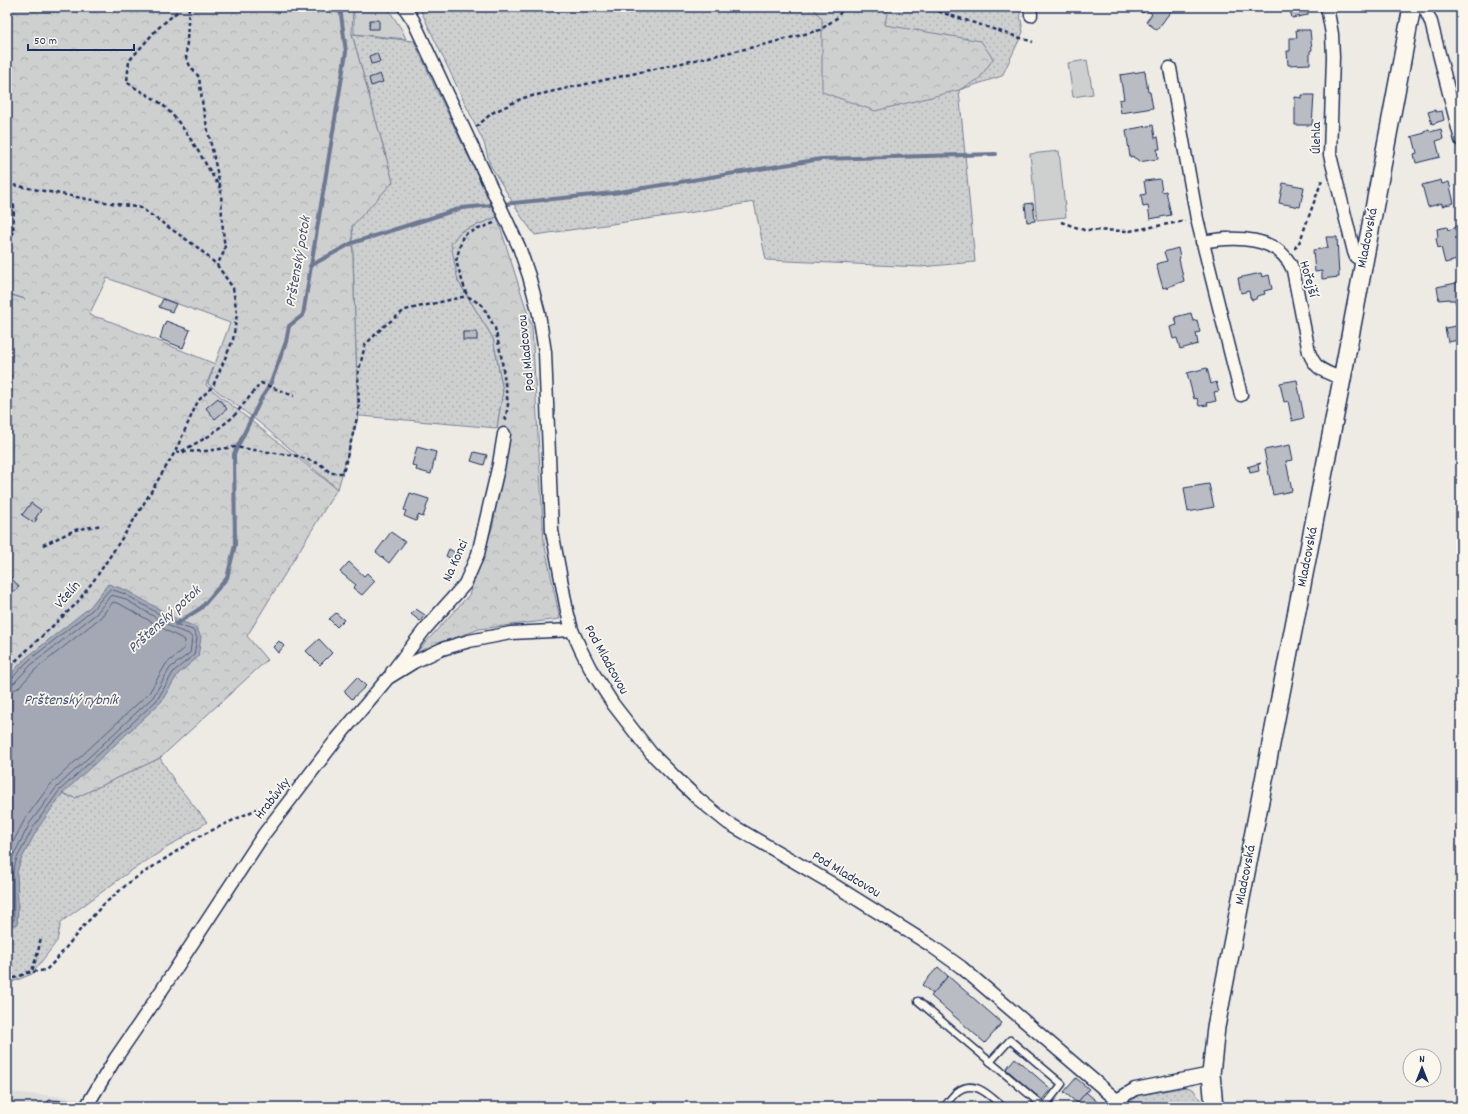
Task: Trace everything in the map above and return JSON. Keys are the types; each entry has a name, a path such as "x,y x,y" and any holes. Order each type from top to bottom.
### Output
{"street":[{"name":"Pod Mladcovou","path":"404,7 413,20 506,218 519,247 529,276 539,314 545,352 552,531 567,611 572,630 590,668 613,704 651,753 697,798 728,823 831,883 960,967 1121,1103"},
{"name":"Úlehla","path":"1327,7 1332,34 1333,57 1330,155 1354,252 1356,257 1364,262"},
{"name":"Mladcovská","path":"1214,1107 1211,1074 1216,1027 1400,78 1412,7"},
{"path":"1424,7 1431,22 1461,140"},
{"path":"1170,68 1195,212 1241,395"},
{"name":"Hořejší","path":"1202,242 1215,239 1252,240 1262,242 1279,251 1291,264 1293,270 1309,352 1313,363 1322,370 1342,379"},
{"name":"Na Konci","path":"388,678 425,629 465,584 478,554 504,434"},
{"name":"Hrabůvky","path":"86,1106 115,1059 264,834 336,740 388,678 414,662 442,649 469,641 511,633 547,630 572,630"},
{"path":"1121,1103 1135,1089 1211,1074"}],"lane":[{"path":"918,1001 990,1062 1044,1107 1062,1084 1010,1040 990,1062"},
{"path":"944,1107 957,1092 968,1087 982,1089 1003,1107"},
{"path":"51,1107 51,1104 86,1106"}],"path":[{"path":"189,7 186,57 190,66 199,77 203,108 221,190 225,250 217,266"},
{"path":"466,135 492,113 523,98 763,45 820,30 838,17 843,7"},
{"path":"925,7 1033,42"},
{"path":"177,12 157,29 130,61 127,82 135,89 164,106 188,133 221,190"},
{"path":"1289,247 1295,248 1300,240 1323,177"},
{"name":"Včelín","path":"7,184 141,208 197,247 217,266 232,288 237,314 233,340 213,386 198,401 175,452 132,523 97,576 76,604 7,670"},
{"path":"7,192 14,206 13,232 7,246"},
{"path":"504,434 508,404 501,355 495,328 482,305 467,296 456,261 463,235 506,218"},
{"path":"1061,222 1084,230 1130,231 1188,221"},
{"path":"175,452 206,451 235,447 297,456 320,464 331,473 343,473 359,410 358,374 364,345 383,327 405,310 467,296"},
{"path":"7,361 10,374 11,402 7,406"},
{"path":"181,451 209,436 233,417 261,383 294,396"},
{"path":"43,545 75,530 102,525"},
{"path":"26,973 46,970 102,905 132,881 200,836 269,803 295,795"},
{"path":"7,981 32,971 41,937"}],"shaded area":[{"path":"7,1092 77,1098 76,1107 7,1107"}],"green space":[{"path":"7,7 353,7 352,34 393,182 352,226 358,417 338,489 256,420 208,384 214,366 206,385 337,489 247,636 267,660 160,758 75,798 7,773 7,294 25,299 7,293","holes":["107,278 230,323 215,364 107,320 89,315"]},
{"path":"354,7 387,7 406,39 354,34"},
{"path":"419,7 1019,7 1023,32 1002,76 959,90 975,262 921,267 766,260 754,202 535,235 523,219 490,165 484,143"},
{"path":"812,7 888,7 885,25 981,41 993,59 979,79 959,90 875,111 822,92 822,19"},
{"path":"352,34 414,41 497,217 460,232 458,281 493,338 503,391 497,428 361,416 358,417 352,225 393,182"},
{"path":"1087,60 1093,94 1073,97 1068,63"},
{"path":"1059,151 1066,217 1037,220 1030,154"},
{"path":"497,217 532,327 544,542 560,619 479,629 414,655 469,595 493,525 507,435 497,428 503,391 493,338 458,281 451,244 460,232"},
{"path":"160,758 177,785 207,822 129,872 61,922 57,941 32,974 7,984 7,773 75,798"},
{"path":"1186,1087 1193,1089 1205,1107 1133,1107 1129,1104 1136,1096"}],"water":[{"name":"Prštenský rybník","path":"108,584 126,590 180,621 196,627 201,637 198,657 178,674 161,702 62,794 38,828 21,860 17,872 17,925 7,925 7,678 26,658 90,607"}],"building":[{"path":"1135,7 1174,7 1157,30 1146,22 1152,14 1146,9 1143,13"},
{"path":"1288,7 1307,7 1308,15 1292,18"},
{"path":"1334,7 1373,7 1373,8 1334,11"},
{"path":"370,20 379,20 379,29 369,29"},
{"path":"1296,30 1310,30 1312,50 1310,51 1310,64 1288,65 1287,51 1290,51 1290,38 1297,38"},
{"path":"377,53 380,62 371,64 369,56"},
{"path":"1145,71 1148,92 1150,92 1153,108 1121,113 1119,100 1124,99 1120,75"},
{"path":"380,74 383,82 371,86 369,78"},
{"path":"1302,95 1314,95 1312,125 1295,125 1295,97 1302,98"},
{"path":"1435,110 1436,112 1442,111 1444,120 1432,124 1428,112"},
{"path":"1153,125 1155,138 1158,137 1160,149 1157,149 1158,159 1138,162 1138,160 1133,156 1130,157 1126,130"},
{"path":"1429,129 1430,132 1441,129 1443,139 1436,141 1440,157 1416,163 1414,154 1417,153 1413,137 1410,137 1425,133 1424,131"},
{"path":"1160,179 1162,192 1166,191 1171,215 1150,219 1148,206 1143,207 1141,195 1146,194 1144,181"},
{"path":"1441,180 1442,184 1449,182 1454,203 1442,206 1442,203 1428,207 1422,185"},
{"path":"1283,183 1304,187 1300,207 1279,203"},
{"path":"1033,203 1035,221 1027,222 1025,204"},
{"path":"1447,227 1448,230 1457,227 1461,245 1461,259 1445,263 1441,247 1438,248 1436,238 1438,237 1437,229"},
{"path":"1326,237 1337,237 1339,277 1322,279 1322,271 1315,272 1313,250 1328,248"},
{"path":"1178,248 1184,281 1168,287 1168,289 1167,287 1163,288 1156,264 1167,261 1164,252"},
{"path":"1261,273 1262,277 1269,275 1272,289 1264,291 1265,294 1257,296 1256,299 1252,300 1249,291 1241,293 1238,278"},
{"path":"1461,282 1461,303 1456,304 1455,300 1449,299 1439,300 1437,287"},
{"path":"163,299 176,304 172,312 159,307"},
{"path":"1191,313 1193,321 1197,320 1200,332 1196,333 1198,344 1180,349 1177,338 1173,339 1170,327 1177,325 1175,317"},
{"path":"166,321 190,330 183,348 160,339"},
{"path":"1461,325 1461,341 1448,342 1445,328"},
{"path":"463,332 477,332 477,340 463,340"},
{"path":"1207,368 1211,384 1216,382 1219,391 1214,392 1216,401 1207,403 1208,405 1199,406 1197,398 1194,399 1187,373"},
{"path":"1297,380 1304,418 1292,421 1288,401 1284,402 1280,383"},
{"path":"218,398 227,409 215,419 206,408"},
{"path":"1290,445 1293,460 1286,461 1292,491 1273,495 1264,450"},
{"path":"417,447 436,452 431,474 416,470 417,467 412,465"},
{"path":"474,452 487,455 484,465 471,461"},
{"path":"1261,463 1258,465 1259,471 1250,473 1249,467 1247,467"},
{"path":"1209,484 1214,507 1188,512 1184,488"},
{"path":"410,493 429,499 423,517 418,515 416,521 404,516 406,511 404,510"},
{"path":"31,503 41,510 34,523 22,515"},
{"path":"391,532 405,542 389,563 376,552"},
{"path":"449,549 461,556 457,562 446,556"},
{"path":"349,562 364,576 367,573 375,581 362,595 353,588 356,585 340,572"},
{"path":"9,575 19,587 9,595 7,593 7,576"},
{"path":"416,609 425,615 420,621 411,614"},
{"path":"336,613 344,620 337,627 329,619"},
{"path":"319,639 332,653 320,665 306,651"},
{"path":"279,641 284,646 278,653 273,647"},
{"path":"357,677 366,686 352,699 344,691"},
{"path":"938,967 948,976 933,994 922,985"},
{"path":"948,976 1002,1023 985,1043 931,996"},
{"path":"1015,1058 1051,1089 1042,1100 1006,1069"},
{"path":"1076,1078 1089,1089 1077,1103 1064,1092"},
{"path":"1086,1092 1102,1106 1083,1107 1078,1102"}],"waterway":[{"name":"Prštenský potok","path":"176,624 201,608 227,578 235,545 234,454 262,397 270,385 286,342 289,326 303,315 346,52 340,7"},
{"path":"310,266 352,243 462,208 613,193 821,159 996,154"},
{"name":"Prštenský potok","path":"7,921 9,925 9,942 7,942"}]}
